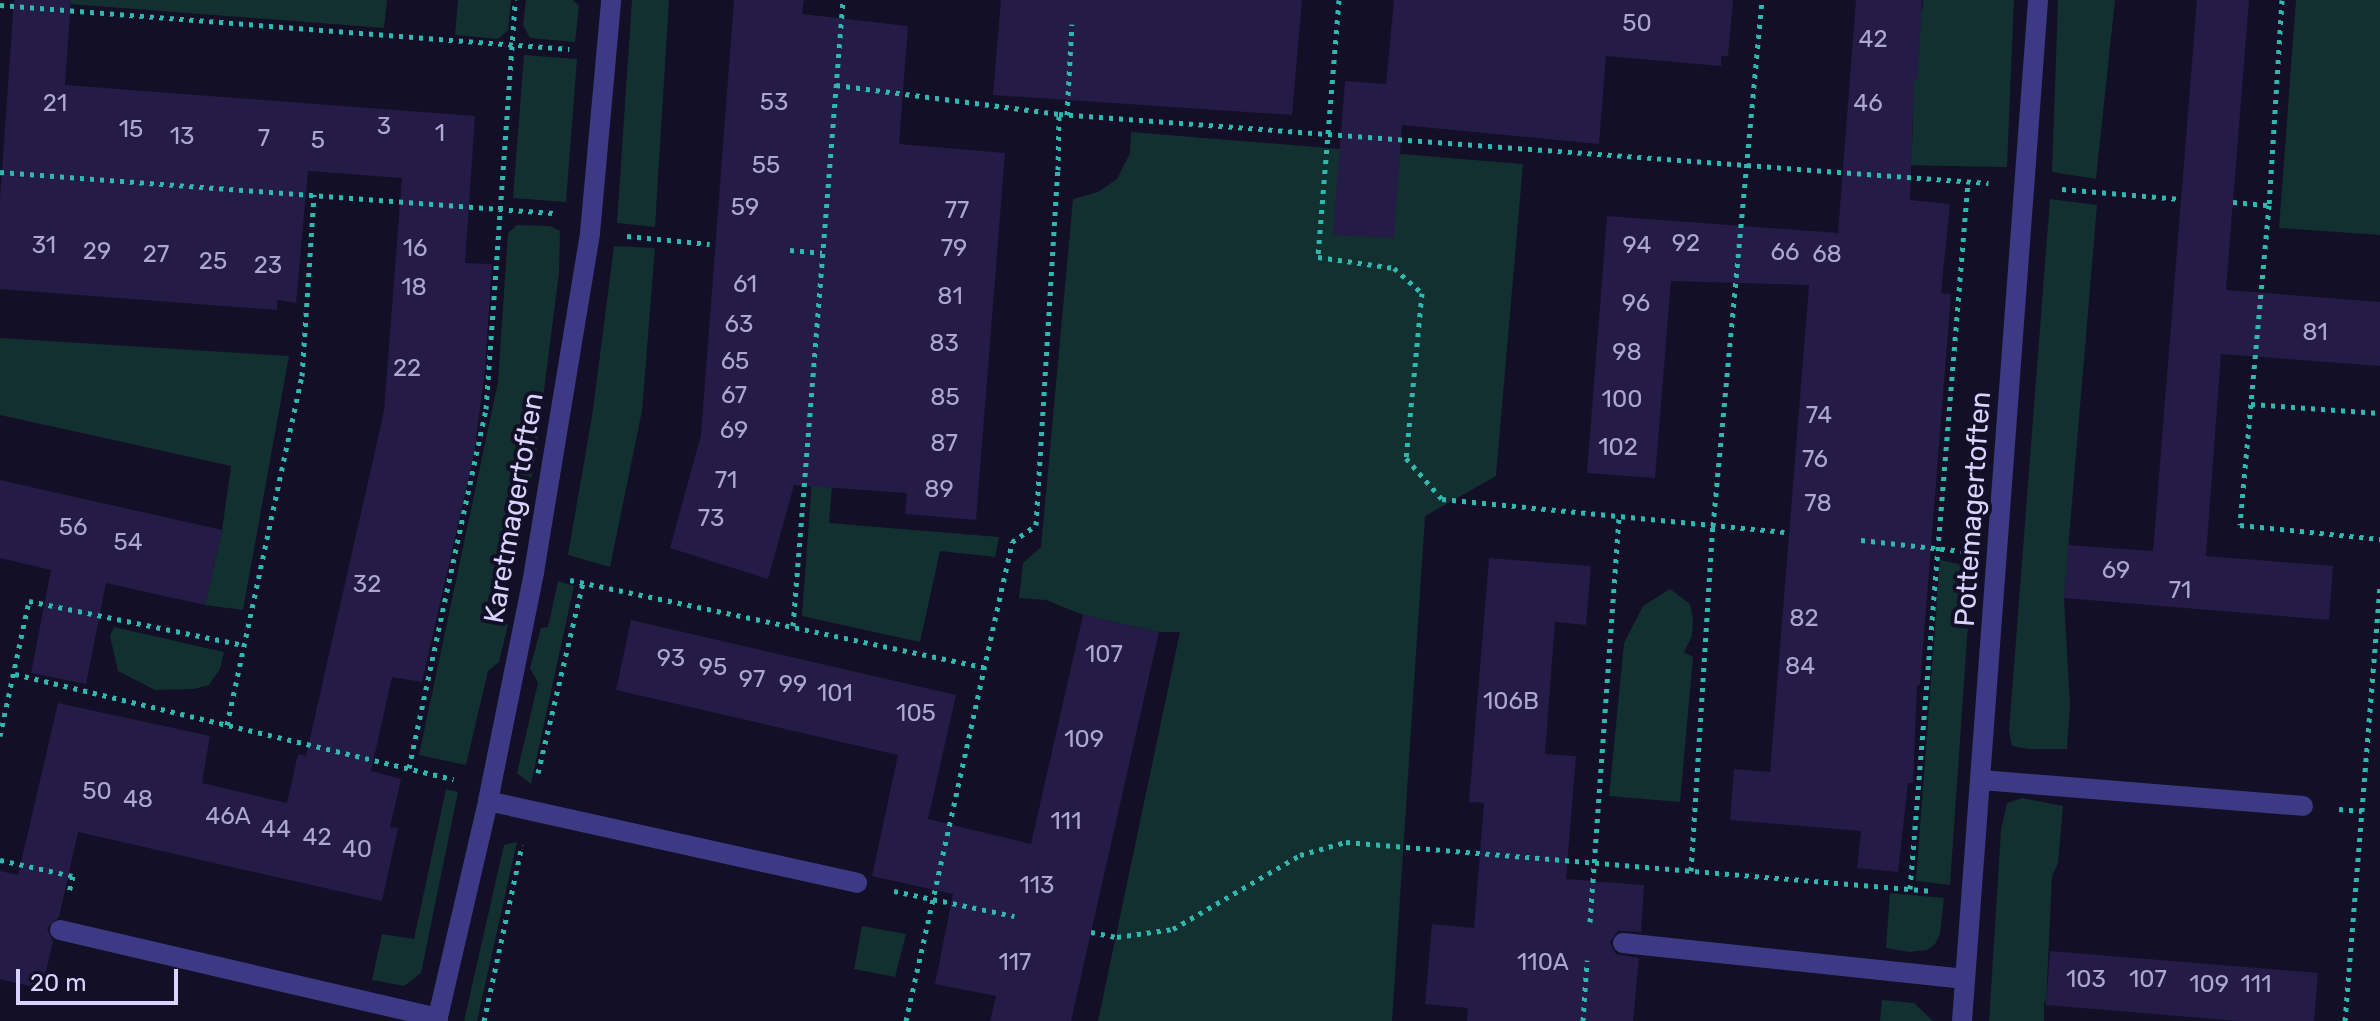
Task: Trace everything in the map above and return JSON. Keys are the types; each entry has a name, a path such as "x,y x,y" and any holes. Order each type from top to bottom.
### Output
{"street":[{"name":"Karetmagertoften","path":"438,1020 534,572 590,224 611,0"},
{"name":"Pottemagertoften","path":"1962,1021 2038,0"},
{"path":"1981,780 2303,806"},
{"path":"488,794 857,883"},
{"path":"60,930 438,1020"},
{"path":"1623,943 1965,979"}],"path":[{"path":"409,768 486,409 515,0"},
{"path":"793,626 843,0"},
{"path":"1339,0 1318,257 1394,268 1422,293 1406,458 1442,499 1784,532"},
{"path":"1691,871 1713,526 1762,0"},
{"path":"2282,0 2269,205 2240,525 2380,539"},
{"path":"0,5 606,51"},
{"path":"1067,115 1072,24"},
{"path":"836,85 1067,115 1749,164 2181,199"},
{"path":"906,1021 1012,542 1036,525 1059,114"},
{"path":"0,172 502,209 710,244"},
{"path":"1091,932 1117,937 1173,929 1300,855 1346,842 1910,889 1968,182"},
{"path":"227,725 302,376 314,194"},
{"path":"2233,202 2269,205"},
{"path":"790,250 822,253"},
{"path":"2251,404 2380,413"},
{"path":"1589,929 1619,516"},
{"path":"1861,540 1997,554"},
{"path":"534,572 984,667"},
{"path":"2345,1021 2380,584"},
{"path":"0,736 29,601 244,645"},
{"path":"15,674 409,768 488,794"},
{"path":"0,860 73,876 60,930"},
{"path":"857,883 1014,916"},
{"path":"1583,1021 1588,958"}],"green space":[{"path":"71,0 387,0 384,28 70,4"},
{"path":"458,0 511,0 508,30 498,39 455,35"},
{"path":"526,0 573,0 579,6 575,42 530,38 523,25"},
{"path":"632,0 669,0 655,227 617,223"},
{"path":"1923,0 2014,0 2007,167 1895,165 1912,148 1913,112 1894,112 1897,80 1918,78 1905,10 1923,9"},
{"path":"2058,0 2115,0 2096,179 2052,172"},
{"path":"2296,0 2380,0 2380,235 2279,228"},
{"path":"524,55 577,59 566,202 513,198"},
{"path":"839,109 840,391 829,523 999,537 995,557 940,551 920,642 802,616"},
{"path":"1131,132 1523,164 1496,476 1425,516 1392,1021 1098,1021 1180,632 1159,632 1083,615 1046,600 1019,598 1023,563 1041,547 1073,199 1098,192 1117,179 1130,153"},
{"path":"2050,199 2097,205 2064,598 2070,706 2067,749 2028,749 2012,746 2009,731"},
{"path":"517,225 550,226 560,231 559,273 535,461 500,613 508,625 499,662 488,671 466,765 419,755 498,382 508,233"},
{"path":"614,246 655,248 642,411 610,567 568,555 593,410"},
{"path":"0,338 289,356 243,610 205,605 222,530 231,466 0,415"},
{"path":"1940,560 1972,567 1950,885 1916,881"},
{"path":"558,581 574,586 531,784 517,773 538,683 530,668 541,628 548,627"},
{"path":"1670,589 1690,604 1693,619 1692,636 1684,652 1693,657 1680,802 1609,796 1624,643 1643,606"},
{"path":"114,627 224,652 220,669 209,685 194,689 155,690 118,671 110,636"},
{"path":"446,789 458,792 421,973 404,986 372,980 382,934 414,939"},
{"path":"2022,798 2063,806 2058,863 2052,876 2044,1021 1989,1021 2001,830 2007,803"},
{"path":"517,842 477,1021 464,1021 504,845"},
{"path":"1890,893 1944,898 1940,934 1935,944 1927,950 1909,952 1886,948"},
{"path":"862,926 906,934 895,977 854,969"},
{"path":"1882,1000 1914,1003 1933,1021 1880,1021"}],"building":[{"path":"14,0 71,0 65,85 475,116 465,263 492,264 485,370 474,455 422,682 392,677 371,771 401,779 390,827 398,828 382,901 78,832 59,917 47,928 53,941 42,989 0,979 0,871 18,875 58,703 210,736 202,783 287,803 298,754 306,756 384,411 402,178 308,171 296,303 277,300 277,310 0,289 0,199"},
{"path":"734,0 804,0 802,14 908,26 899,144 1005,153 976,520 905,514 907,493 794,485 768,579 670,548 701,435"},
{"path":"1001,0 1302,0 1292,115 993,95"},
{"path":"1394,0 1733,0 1728,56 1721,56 1721,66 1606,56 1599,144 1402,125 1394,238 1333,235 1345,81 1386,84"},
{"path":"1856,0 1922,0 1918,79 1914,79 1910,200 1950,204 1941,293 1951,294 1920,685 1917,685 1913,783 1908,783 1898,872 1857,868 1861,831 1730,820 1734,769 1770,772 1809,285 1671,281 1655,478 1587,473 1607,216 1838,233"},
{"path":"2197,0 2249,0 2226,290 2380,302 2380,366 2221,354 2206,556 2333,566 2329,620 2064,598 2068,545 2153,551"},
{"path":"0,480 222,530 205,605 106,583 86,684 31,673 51,570 0,558"},
{"path":"1489,558 1591,566 1586,625 1555,622 1545,754 1576,756 1566,879 1644,885 1641,932 1618,931 1610,942 1616,954 1639,958 1633,1021 1467,1021 1468,1008 1425,1004 1432,924 1474,928 1484,803 1469,802"},
{"path":"1083,615 1159,632 1071,1021 990,1021 996,996 935,984 953,894 872,876 898,755 616,690 631,620 956,695 928,819 1031,844"},
{"path":"2050,951 2318,973 2314,1021 2238,1021 2046,1005"}]}
